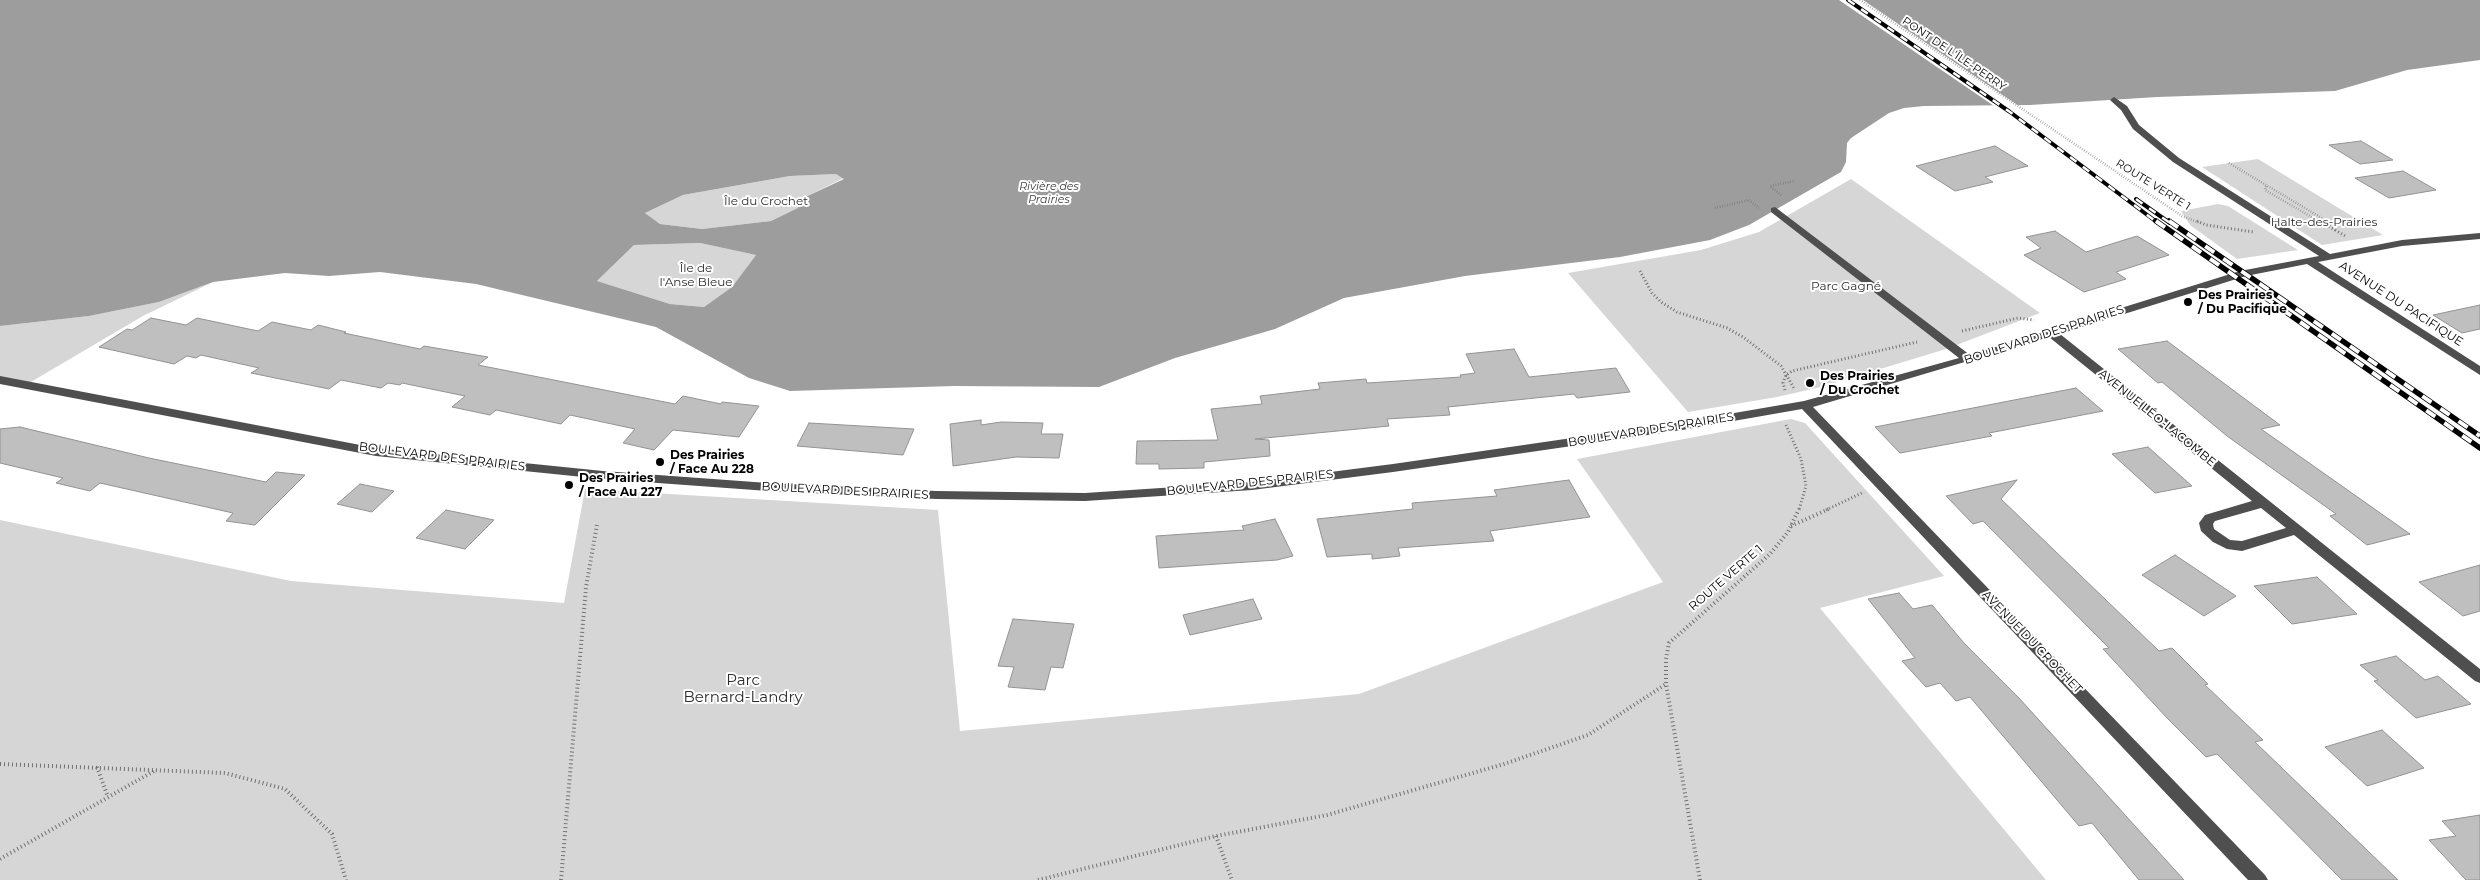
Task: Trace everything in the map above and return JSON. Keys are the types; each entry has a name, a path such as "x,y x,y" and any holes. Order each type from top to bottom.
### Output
{"street":[{"path":"2114,100 2124,108 2136,127 2176,160 2328,257"},
{"path":"1774,210 1968,359"},
{"name":"BOULEVARD DES PRAIRIES","path":"0,380 376,452 603,475 936,495 1085,497 1252,486 1682,426 1789,408 1968,359 2222,279 2308,260 2402,243 2480,236"},
{"name":"AVENUE DU PACIFIQUE","path":"2308,260 2480,371"},
{"name":"AVENUE LÉO-LACOMBE","path":"2051,333 2480,677"},
{"name":"AVENUE DU CROCHET","path":"1804,405 2259,880"},
{"path":"2263,503 2210,518 2206,523 2208,530 2227,544 2242,546 2297,530"}],"path":[{"name":"PONT DE L'ÎLE-PERRY","path":"1860,0 2014,105"},
{"name":"ROUTE VERTE 1","path":"2014,105 2182,216 2206,224 2258,233"},
{"path":"2229,163 2330,222 2336,231"},
{"path":"1783,197 1770,186 1795,181"},
{"path":"2266,186 2264,190 2354,241"},
{"path":"2275,196 2285,194"},
{"path":"1715,208 1749,200 1761,210"},
{"path":"1640,271 1652,293 1670,308 1727,328 1743,337 1774,360 1786,374 1804,405"},
{"path":"1786,374 1792,371 2018,318 2041,321"},
{"name":"ROUTE VERTE 1","path":"1700,880 1666,684 1666,659 1669,643 1770,554 1791,526 1799,510 1806,486 1800,459 1785,420 1789,408 1783,383 1786,374"},
{"path":"1791,526 1880,484"},
{"path":"560,880 586,587 597,525"},
{"path":"1038,880 1216,836 1327,814 1504,764 1588,735 1666,684"},
{"path":"0,764 225,773 285,789 332,834 346,880"},
{"path":"97,767 108,796"},
{"path":"0,858 155,770"},
{"path":"1216,836 1232,880"}],"green space":[{"name":"Halte-des-Prairies","path":"2258,159 2383,235 2322,245 2202,167"},
{"name":"Île du Crochet","path":"836,174 844,178 801,199 799,208 771,221 702,229 660,224 645,213 683,195 790,176"},
{"name":"Parc Gagné","path":"1851,179 2040,313 1946,349 1821,387 1777,397 1688,412 1568,273 1701,250 1759,232"},
{"name":"Halte-des-Prairies","path":"2218,204 2228,206 2298,250 2237,259 2190,225 2181,211"},
{"name":"Île de l'Anse Bleue","path":"700,243 756,255 732,287 704,307 670,304 597,281 634,245"},
{"path":"213,282 143,316 24,386 0,380 0,326 89,316 159,302"},
{"name":"Parc Bernard-Landry","path":"1791,419 1805,423 1944,576 1820,608 2046,880 0,880 0,520 291,581 564,603 585,489 938,510 960,731 1359,694 1663,582 1577,459"}],"water":[{"name":"Rivière des Prairies","path":"0,0 2480,0 2480,60 2407,70 2335,91 2157,97 2030,105 1924,106 1904,108 1889,113 1851,138 1847,143 1846,162 1841,172 1749,225 1710,240 1620,257 1465,276 1344,298 1275,329 1175,358 1099,387 954,386 790,391 749,378 656,327 476,284 380,272 329,276 285,273 213,282 159,302 89,316 0,326","holes":["836,174 844,179 801,199 798,208 771,221 702,229 660,224 645,213 683,195 790,176","700,243 756,255 732,287 704,307 670,304 597,281 634,245"]}],"pier":[{"path":"1839,0 1863,0 2022,108 2014,106 2015,108 1997,108"}],"building":[{"path":"2361,141 2393,160 2360,164 2329,145"},
{"path":"1995,146 2028,166 1985,177 1993,182 1955,191 1916,166"},
{"path":"2403,171 2436,190 2389,198 2355,178"},
{"path":"2055,231 2086,252 2137,236 2169,255 2116,272 2126,279 2084,292 2024,255 2041,248 2026,237"},
{"path":"2480,305 2480,329 2462,333 2433,315"},
{"path":"151,318 186,325 197,318 258,331 272,322 311,330 318,325 346,332 344,333 420,349 424,346 488,357 478,365 675,404 683,396 721,404 722,402 759,406 739,437 673,430 654,450 623,443 635,429 570,415 561,424 496,410 490,415 452,407 465,396 402,383 400,385 388,383 381,388 341,380 329,389 251,373 259,368 201,355 196,358 187,356 174,364 99,347 127,329 132,330"},
{"path":"2167,341 2280,425 2261,429 2410,534 2367,545 2330,516 2336,514 2227,436 2162,382 2158,383 2118,349"},
{"path":"1514,349 1529,377 1616,368 1630,392 1577,398 1574,394 1448,407 1450,415 1387,419 1389,426 1255,439 1269,440 1270,456 1204,462 1204,468 1159,469 1159,464 1136,464 1137,441 1218,440 1211,409 1262,404 1260,396 1320,389 1318,383 1366,379 1367,383 1461,377 1460,375 1475,373 1466,354"},
{"path":"2076,388 2103,411 1989,433 1992,436 1900,453 1875,427"},
{"path":"981,420 981,425 1001,422 1043,423 1041,434 1063,434 1059,458 1016,457 953,466 950,424"},
{"path":"809,423 914,429 903,455 797,446"},
{"path":"20,427 149,458 266,482 276,472 305,475 255,525 226,521 233,513 100,483 90,491 56,483 63,478 0,463 0,429"},
{"path":"2148,447 2192,486 2155,493 2112,454"},
{"path":"1569,480 1590,517 1490,531 1494,541 1398,548 1400,556 1372,559 1372,554 1327,557 1317,519 1413,509 1412,503 1497,496 1494,490"},
{"path":"2017,480 2001,499 2159,651 2172,648 2208,684 2205,685 2263,740 2255,742 2398,880 2342,880 2217,754 2206,757 2168,719 2103,649 2109,648 1983,521 1973,524 1946,496"},
{"path":"360,484 394,491 372,512 337,504"},
{"path":"446,510 494,520 465,549 416,538"},
{"path":"1275,519 1293,556 1277,560 1159,568 1156,536 1244,530 1242,526"},
{"path":"2175,555 2236,596 2204,616 2142,575"},
{"path":"2480,565 2480,611 2463,616 2419,582"},
{"path":"2317,577 2357,614 2292,624 2254,586"},
{"path":"1899,593 1913,609 1932,605 1964,643 2019,698 2184,880 2139,880 2092,823 2079,826 1970,697 1956,701 1940,683 1926,687 1902,661 1915,658 1868,599"},
{"path":"1253,599 1262,619 1190,635 1183,615"},
{"path":"1013,619 1074,624 1063,668 1051,667 1045,690 1008,687 1014,667 998,666"},
{"path":"2396,656 2425,680 2438,676 2471,704 2416,718 2374,681 2378,680 2360,665"},
{"path":"2382,730 2424,768 2367,786 2325,747"},
{"path":"2480,815 2480,880 2466,880 2429,840 2456,836 2442,821"}],"railway":[{"path":"1848,0 2010,112 2158,223"},
{"path":"2136,199 2170,223"},
{"path":"2156,221 2480,448"},
{"path":"2169,221 2480,436"}],"place":[{"name":"Des Prairies / Du Pacifique","path":"2188,302"},
{"name":"Des Prairies / Du Crochet","path":"1810,383"},
{"name":"Des Prairies / Face Au 228","path":"660,462"},
{"name":"Des Prairies / Face Au 227","path":"569,485"}]}
